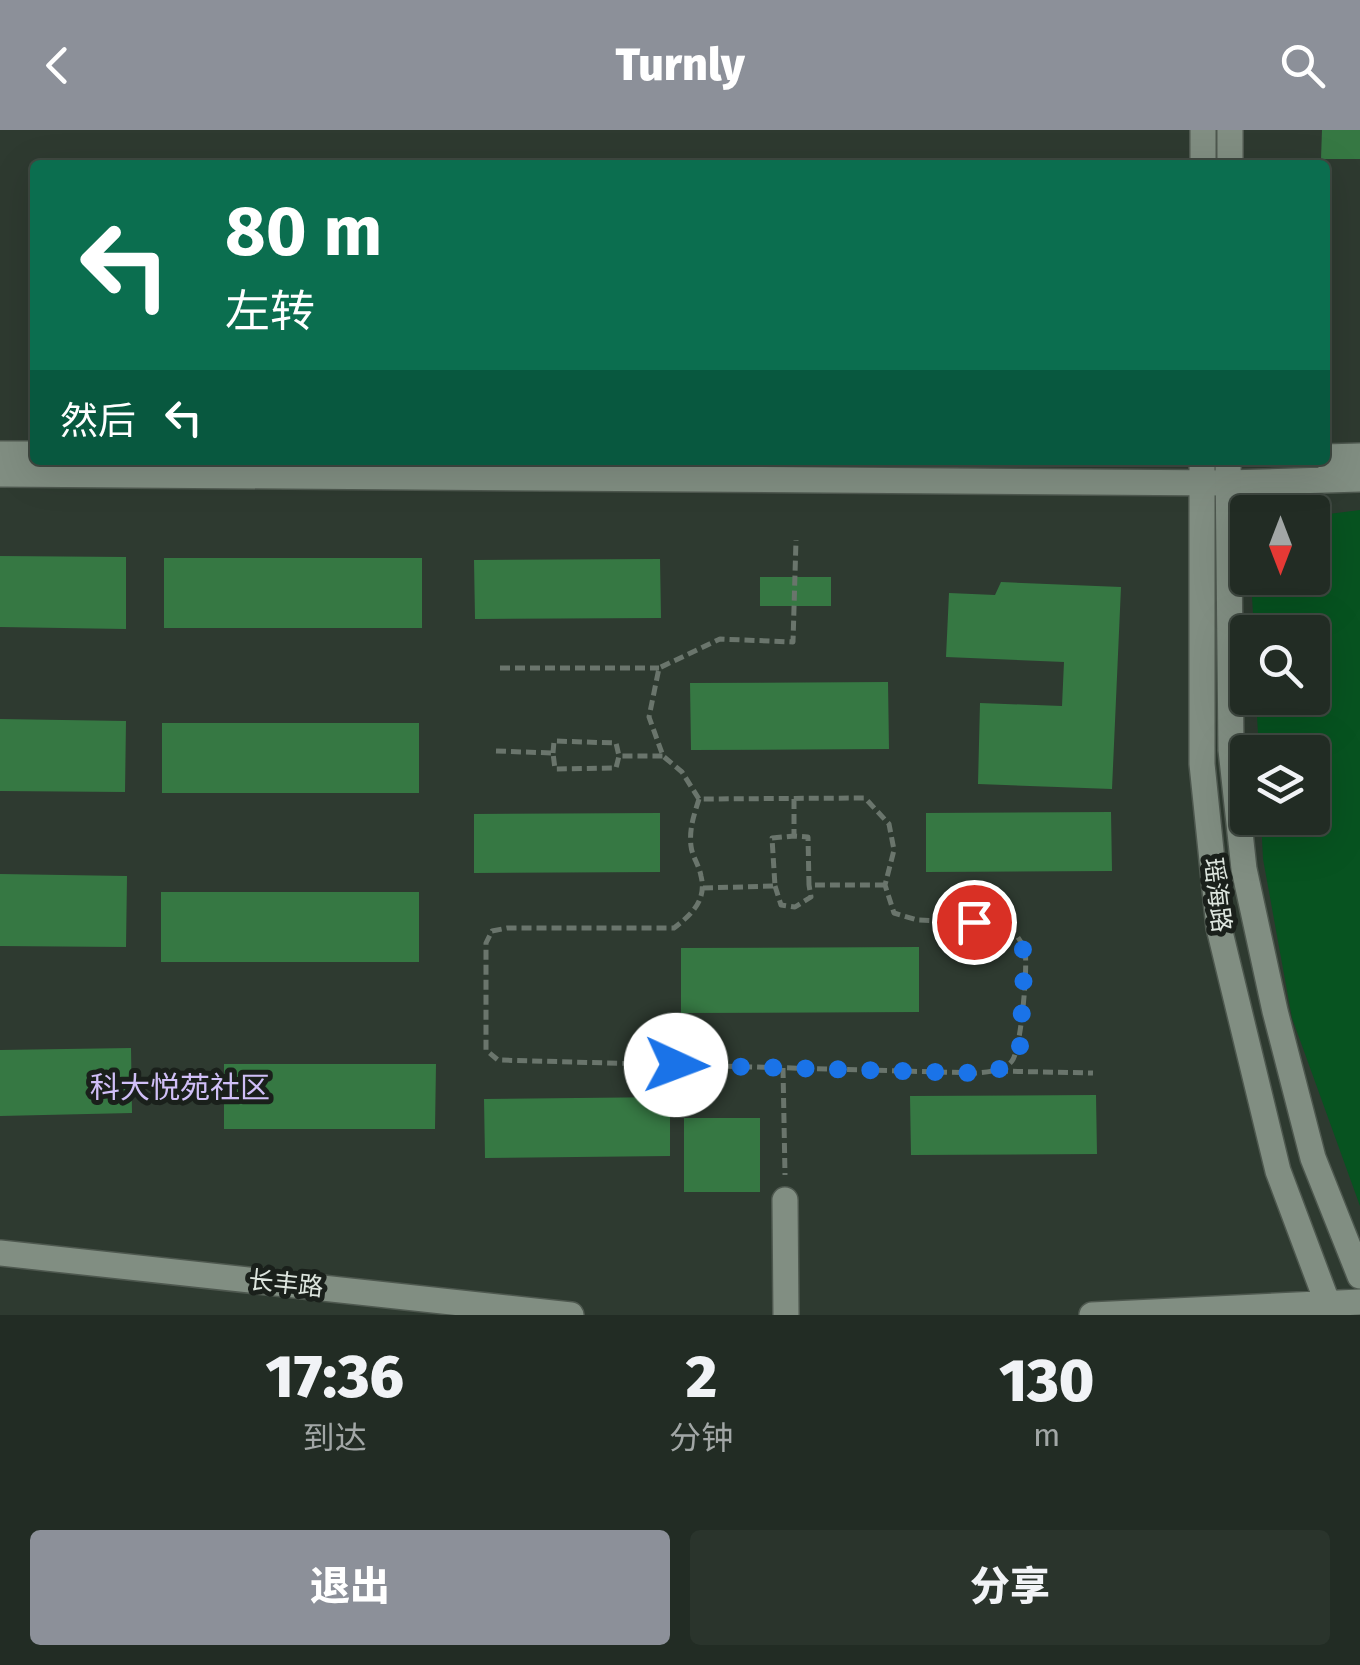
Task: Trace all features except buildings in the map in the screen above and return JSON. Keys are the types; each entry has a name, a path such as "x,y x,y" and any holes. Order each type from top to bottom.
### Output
{"street":[{"path":"1203,160 1204,130"},
{"path":"1230,130 1230,160"},
{"path":"0,454 30,454"},
{"path":"1330,457 1360,456"},
{"path":"0,474 1202,472 1229,468 1360,479"},
{"name":"瑶海路","path":"1229,468 1231,750 1244,870 1313,1158 1360,1276"},
{"name":"瑶海路","path":"1202,472 1202,764 1219,928 1278,1172 1329,1309"},
{"path":"785,1200 786,1315"},
{"name":"长丰路","path":"0,1253 451,1309 571,1315"},
{"path":"1092,1315 1329,1309 1360,1302"}],"path":[{"path":"500,668 658,668 720,639 794,642 796,540"},
{"path":"658,668 648,717 663,756 682,772 699,800 691,824 691,849 702,877 702,898 692,914 674,928 492,930 486,943 486,1050 498,1060 1093,1073"},
{"path":"554,741 616,743 618,756 616,768 555,769 554,741"},
{"path":"496,752 553,753"},
{"path":"618,756 663,756"},
{"path":"794,798 794,836"},
{"path":"699,800 864,798 889,824 894,850 885,885 894,913 917,920 1008,924 1025,953 1020,1046 1010,1064 995,1071"},
{"path":"794,836 808,837 811,897 795,907 781,905 775,886 772,838 794,836"},
{"path":"809,885 885,885"},
{"path":"702,888 775,886"},
{"path":"784,1068 785,1200"}],"green space":[{"path":"1360,510 1360,1206 1292,1018 1262,835 1330,835 1330,735 1258,735 1257,715 1330,715 1330,615 1253,615 1252,595 1330,595 1330,514"}],"district":[{"name":"科大悦苑社区","path":"180,1088"}],"route":[{"path":"676,1065 976,1073 1010,1064 1020,1046 1025,953 1008,924 974,922"}]}
